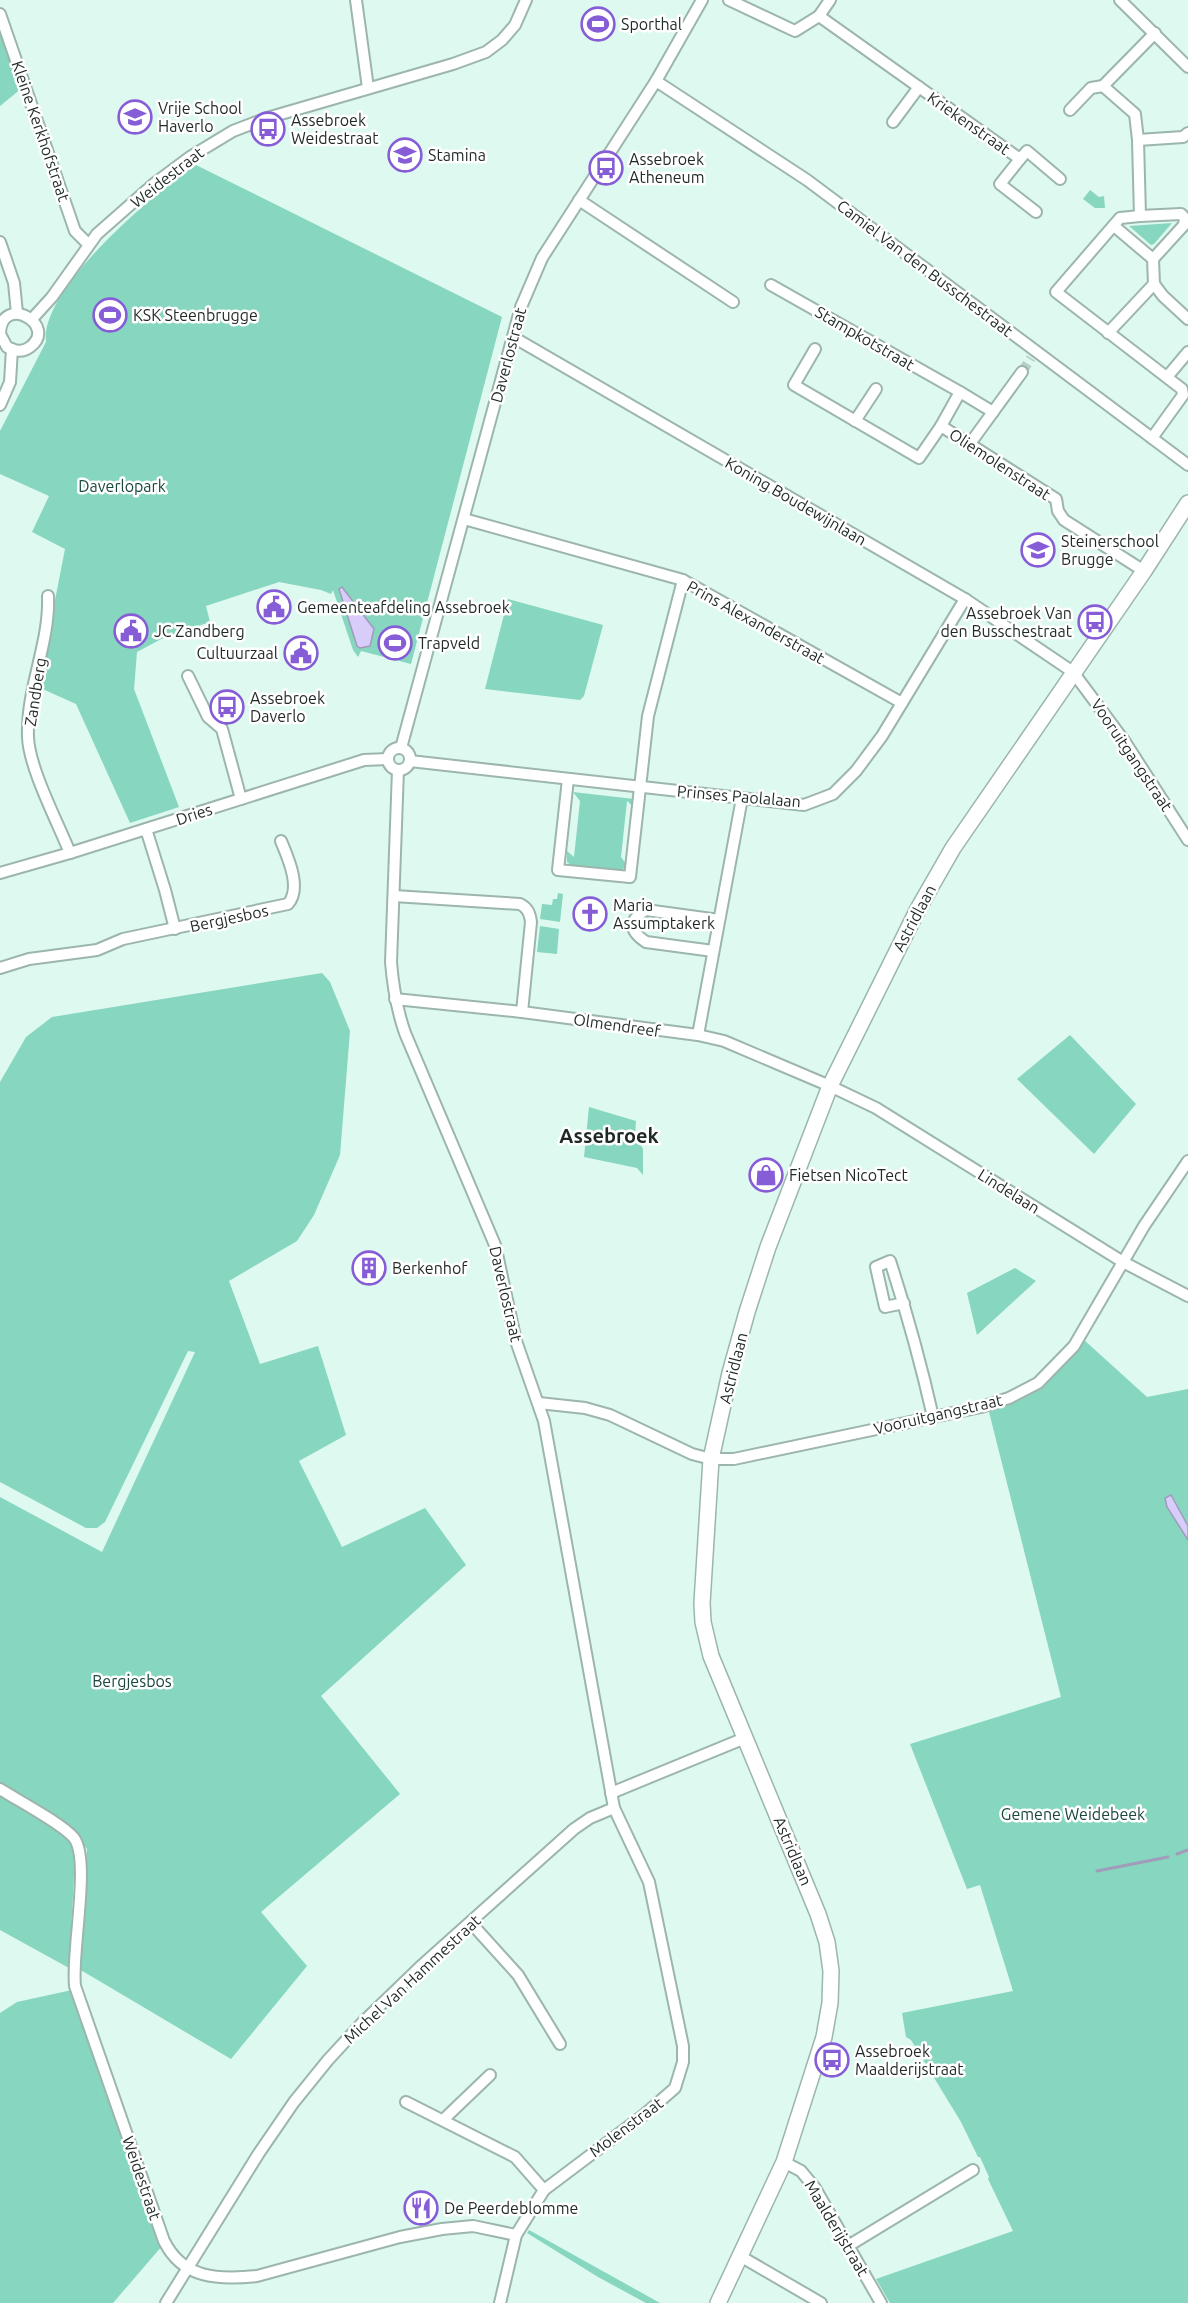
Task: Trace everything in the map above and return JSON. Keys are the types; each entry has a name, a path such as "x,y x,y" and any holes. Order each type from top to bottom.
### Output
{"main road":[{"name":"Astridlaan","path":"718,2303 784,2162 824,2037 830,2003 831,1971 827,1942 819,1916 714,1664 703,1622 702,1603 711,1458 730,1373 768,1247 830,1086 918,909 947,858 1188,503"}],"street":[{"path":"356,0 368,88"},
{"name":"Weidestraat","path":"32,319 52,297 88,244 155,183 213,142 267,118 453,64 486,52 515,26 526,0"},
{"name":"Daverlostraat","path":"401,748 513,338 531,280 542,258 656,81 702,0"},
{"path":"729,0 795,31 819,16 830,0"},
{"path":"1120,0 1188,68"},
{"name":"Kleine Kerkhofstraat","path":"0,14 75,231 88,244"},
{"name":"Kriekenstraat","path":"819,16 1020,159"},
{"path":"1070,110 1091,88 1103,86 1155,33"},
{"name":"Camiel Van den Busschestraat","path":"656,81 804,178 1034,355 1188,465"},
{"path":"1103,86 1135,114 1140,216"},
{"name":"Kriekenstraat","path":"893,122 919,87"},
{"path":"1138,140 1183,138 1188,133"},
{"name":"Kriekenstraat","path":"1036,212 1000,183 1027,151 1060,179"},
{"path":"579,200 733,302"},
{"path":"1152,438 1183,393 1182,389 1056,292 1120,218 1180,214 1185,218 1184,225 1153,259 1154,284 1163,296 1188,319"},
{"path":"1114,226 1153,259"},
{"path":"0,242 14,283 17,314"},
{"path":"1108,333 1154,284"},
{"name":"Stampkotstraat","path":"771,285 993,412"},
{"path":"11,315 27,315 32,319 37,333 34,343 20,351 12,349 3,342 0,328 11,315"},
{"name":"Koning Boudewijnlaan","path":"513,338 965,599 1073,672"},
{"path":"0,405 10,382 12,349"},
{"name":"Oliemolenstraat","path":"815,349 794,385 919,458 941,426 1056,499 1058,511 1064,520 1144,571"},
{"path":"1167,377 1188,352"},
{"path":"969,445 1022,372"},
{"path":"855,421 876,389"},
{"path":"941,426 960,392"},
{"name":"Prins Alexanderstraat","path":"464,519 683,580 902,703"},
{"path":"568,779 558,870 630,877 648,716 683,580"},
{"name":"Zandberg","path":"48,596 49,614 34,687 28,736 36,770 70,854"},
{"name":"Prinses Paolalaan","path":"410,761 804,805 832,794 856,771 882,736 965,599"},
{"name":"Vooruitgangstraat","path":"1073,672 1125,742 1188,840"},
{"path":"188,676 208,717 222,729 241,799"},
{"path":"401,748 409,754 410,761 405,768 398,770 391,766 388,759 394,749 401,748"},
{"name":"Dries","path":"0,873 70,854 364,760 388,759"},
{"name":"Daverlostraat","path":"398,770 392,962 396,999 405,1033 495,1245 516,1341 539,1402 610,1793"},
{"path":"698,1035 742,798"},
{"name":"Bergjesbos","path":"146,830 175,929"},
{"name":"Bergjesbos","path":"0,968 29,959 97,950 123,939 288,904 294,893 294,885 288,858 280,841"},
{"path":"394,896 524,906 529,910 531,922 522,1012"},
{"path":"713,951 646,942 633,930 633,922 638,914 646,910 719,920"},
{"name":"Olmendreef","path":"396,999 522,1012 698,1035 724,1041 830,1086"},
{"name":"Lindelaan","path":"830,1086 876,1108 1123,1262 1188,1296"},
{"name":"Vooruitgangstraat","path":"539,1402 585,1408 610,1416 692,1454 711,1458 745,1458 993,1404 1038,1383 1074,1346 1123,1262 1188,1161"},
{"path":"904,1303 933,1417"},
{"path":"610,1793 745,1738"},
{"name":"Weidestraat","path":"0,1789 67,1832 78,1846 81,1864 74,1968 75,1986 164,2241 174,2258 187,2269"},
{"name":"Molenstraat","path":"500,2303 516,2235 544,2190 666,2097 675,2088 683,2062 683,2046 655,1902 649,1882 614,1808 610,1793"},
{"name":"Michel Van Hammestraat","path":"166,2303 259,2153 294,2102 328,2060 371,2014 574,1829 590,1818 614,1808"},
{"path":"471,1923 518,1975 560,2044"},
{"path":"443,2120 490,2075"},
{"path":"406,2102 515,2157 544,2190"},
{"name":"Maalderijstraat","path":"784,2162 807,2177 881,2303"},
{"path":"848,2246 973,2170"},
{"path":"187,2269 223,2277 257,2276 400,2237 459,2227 490,2229 516,2235"},
{"path":"740,2256 821,2303"}],"green space":[{"path":"0,30 22,88 0,106"},
{"name":"Daverlopark","path":"196,165 502,317 411,664 361,651 358,657 353,650 333,590 331,594 279,582 206,606 210,622 165,637 137,652 134,689 179,807 130,823 76,704 38,687 65,549 32,532 49,496 0,474 0,431 46,342 49,321 61,296 80,270 129,219 177,178"},
{"path":"1090,190 1099,197 1104,196 1105,208 1095,208 1083,199"},
{"path":"1172,223 1151,245 1129,226"},
{"path":"508,599 603,625 584,696 580,700 485,689"},
{"path":"573,792 634,799 634,807 627,801 621,857 627,865 621,871 571,865 567,862 567,851 574,857 580,801"},
{"path":"558,893 563,894 560,922 540,919 542,904 552,905"},
{"path":"540,926 559,929 557,954 537,952"},
{"name":"Bergjesbos","path":"322,973 330,982 350,1031 340,1155 314,1215 297,1241 229,1281 260,1364 318,1346 346,1435 299,1461 342,1547 425,1508 466,1565 321,1696 400,1794 261,1912 307,1966 231,2059 79,1969 87,1849 70,1829 0,1784 0,1497 102,1552 195,1352 188,1351 105,1522 97,1528 86,1528 0,1482 0,1082 26,1037 52,1017"},
{"path":"1070,1035 1136,1104 1094,1154 1017,1079"},
{"path":"589,1107 636,1121 635,1135 643,1149 643,1175 637,1168 584,1157"},
{"path":"1015,1268 1036,1281 977,1335 967,1293"},
{"name":"Gemene Weidebeek","path":"1083,1339 1147,1397 1188,1389 1188,2303 890,2303 876,2279 1013,2231 980,2157 961,2122 911,2040 906,2037 902,2013 1013,1991 980,1885 967,1889 910,1744 1061,1697 989,1412 1017,1400 1045,1383 1061,1369"},
{"path":"0,1793 56,1828 64,1834 72,1846 75,1858 69,1968 0,1930"},
{"path":"72,1990 162,2246 113,2303 0,2303 0,2013 17,2002"},
{"path":"529,2230 660,2303 646,2303 598,2277 527,2233"}],"shaded area":[{"path":"342,587 374,629 370,646 360,648 357,646 339,589"},
{"path":"1171,1495 1188,1526 1188,1540 1167,1507 1165,1498"}],"waterway":[{"path":"1177,1854 1188,1850"},
{"path":"1097,1871 1168,1857"}],"tunnel":[{"path":"1022,372 1031,358"}],"place":[{"name":"Sporthal","path":"598,24"},
{"name":"Vrije School Haverlo","path":"135,117"},
{"name":"Assebroek Weidestraat","path":"268,129"},
{"name":"Stamina","path":"405,155"},
{"name":"Assebroek Atheneum","path":"606,168"},
{"name":"KSK Steenbrugge","path":"110,315"},
{"name":"Steinerschool Brugge","path":"1038,550"},
{"name":"Gemeenteafdeling Assebroek","path":"274,607"},
{"name":"Assebroek Van den Busschestraat","path":"1095,622"},
{"name":"JC Zandberg","path":"131,631"},
{"name":"Trapveld","path":"395,643"},
{"name":"Cultuurzaal","path":"301,653"},
{"name":"Assebroek Daverlo","path":"227,707"},
{"name":"Maria Assumptakerk","path":"590,914"},
{"name":"Fietsen NicoTect","path":"766,1175"},
{"name":"Berkenhof","path":"369,1268"},
{"name":"Assebroek Maalderijstraat","path":"832,2060"},
{"name":"De Peerdeblomme","path":"421,2208"}],"district":[{"name":"Assebroek","path":"609,1135"}]}
